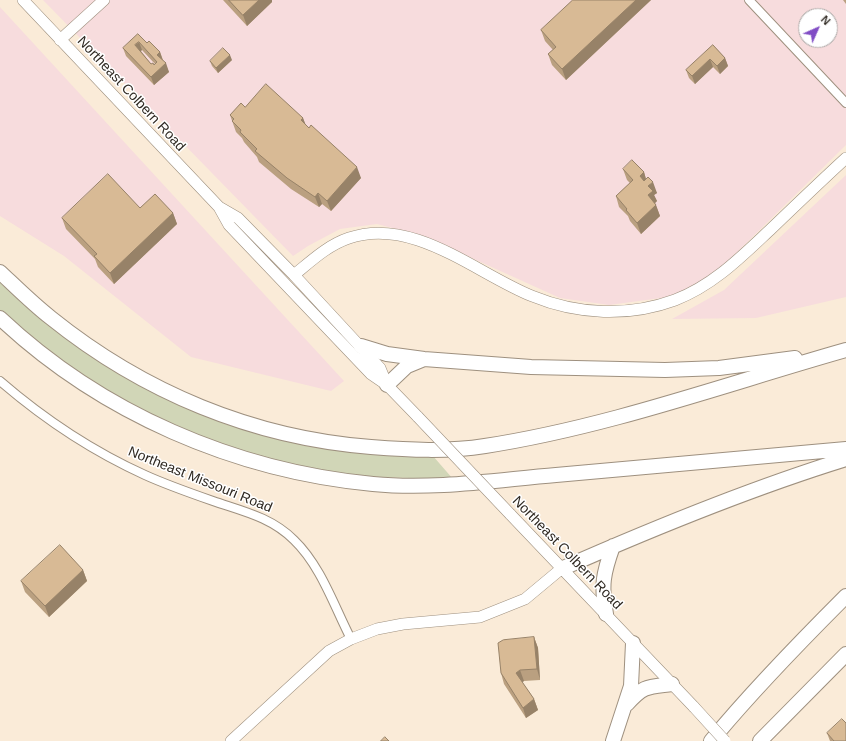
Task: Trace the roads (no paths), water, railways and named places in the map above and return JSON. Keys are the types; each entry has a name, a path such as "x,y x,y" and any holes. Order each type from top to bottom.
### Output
{"highway":[{"path":"0,272 50,318 95,351 143,380 193,404 242,422 285,434 334,444 402,450 483,446 595,423 846,349"},
{"path":"0,318 56,364 144,419 196,443 258,462 332,478 374,484 443,485 846,449"},
{"path":"361,346 387,354 424,359 531,367 665,370 719,368 754,364 806,357 846,349"},
{"path":"387,385 408,366 424,359"},
{"path":"561,569 613,546 794,475 846,459"},
{"path":"606,614 602,591 604,571 613,546"},
{"path":"711,741 794,648 846,596"},
{"path":"613,741 631,686 633,643"},
{"path":"760,741 846,654"},
{"path":"625,706 639,691 646,687 672,684"}],"main road":[{"name":"Northeast Colbern Road","path":"23,0 219,207 229,225 371,374 387,385 725,741"},
{"path":"60,40 104,0"},
{"path":"294,275 330,247 349,238 365,234 398,234 414,238 531,296 554,304 603,312 629,311 654,306 697,290 716,278 738,260 846,158"},
{"name":"Northeast Colbern Road","path":"219,207 238,218 294,275 380,368 387,385"},
{"path":"231,741 328,651 351,639 377,629 403,624 480,617 525,599 561,569"}],"street":[{"path":"749,0 846,103"},
{"name":"Northeast Missouri Road","path":"0,381 62,429 124,465 179,489 262,517 280,528 295,541 317,570 351,639"}]}
